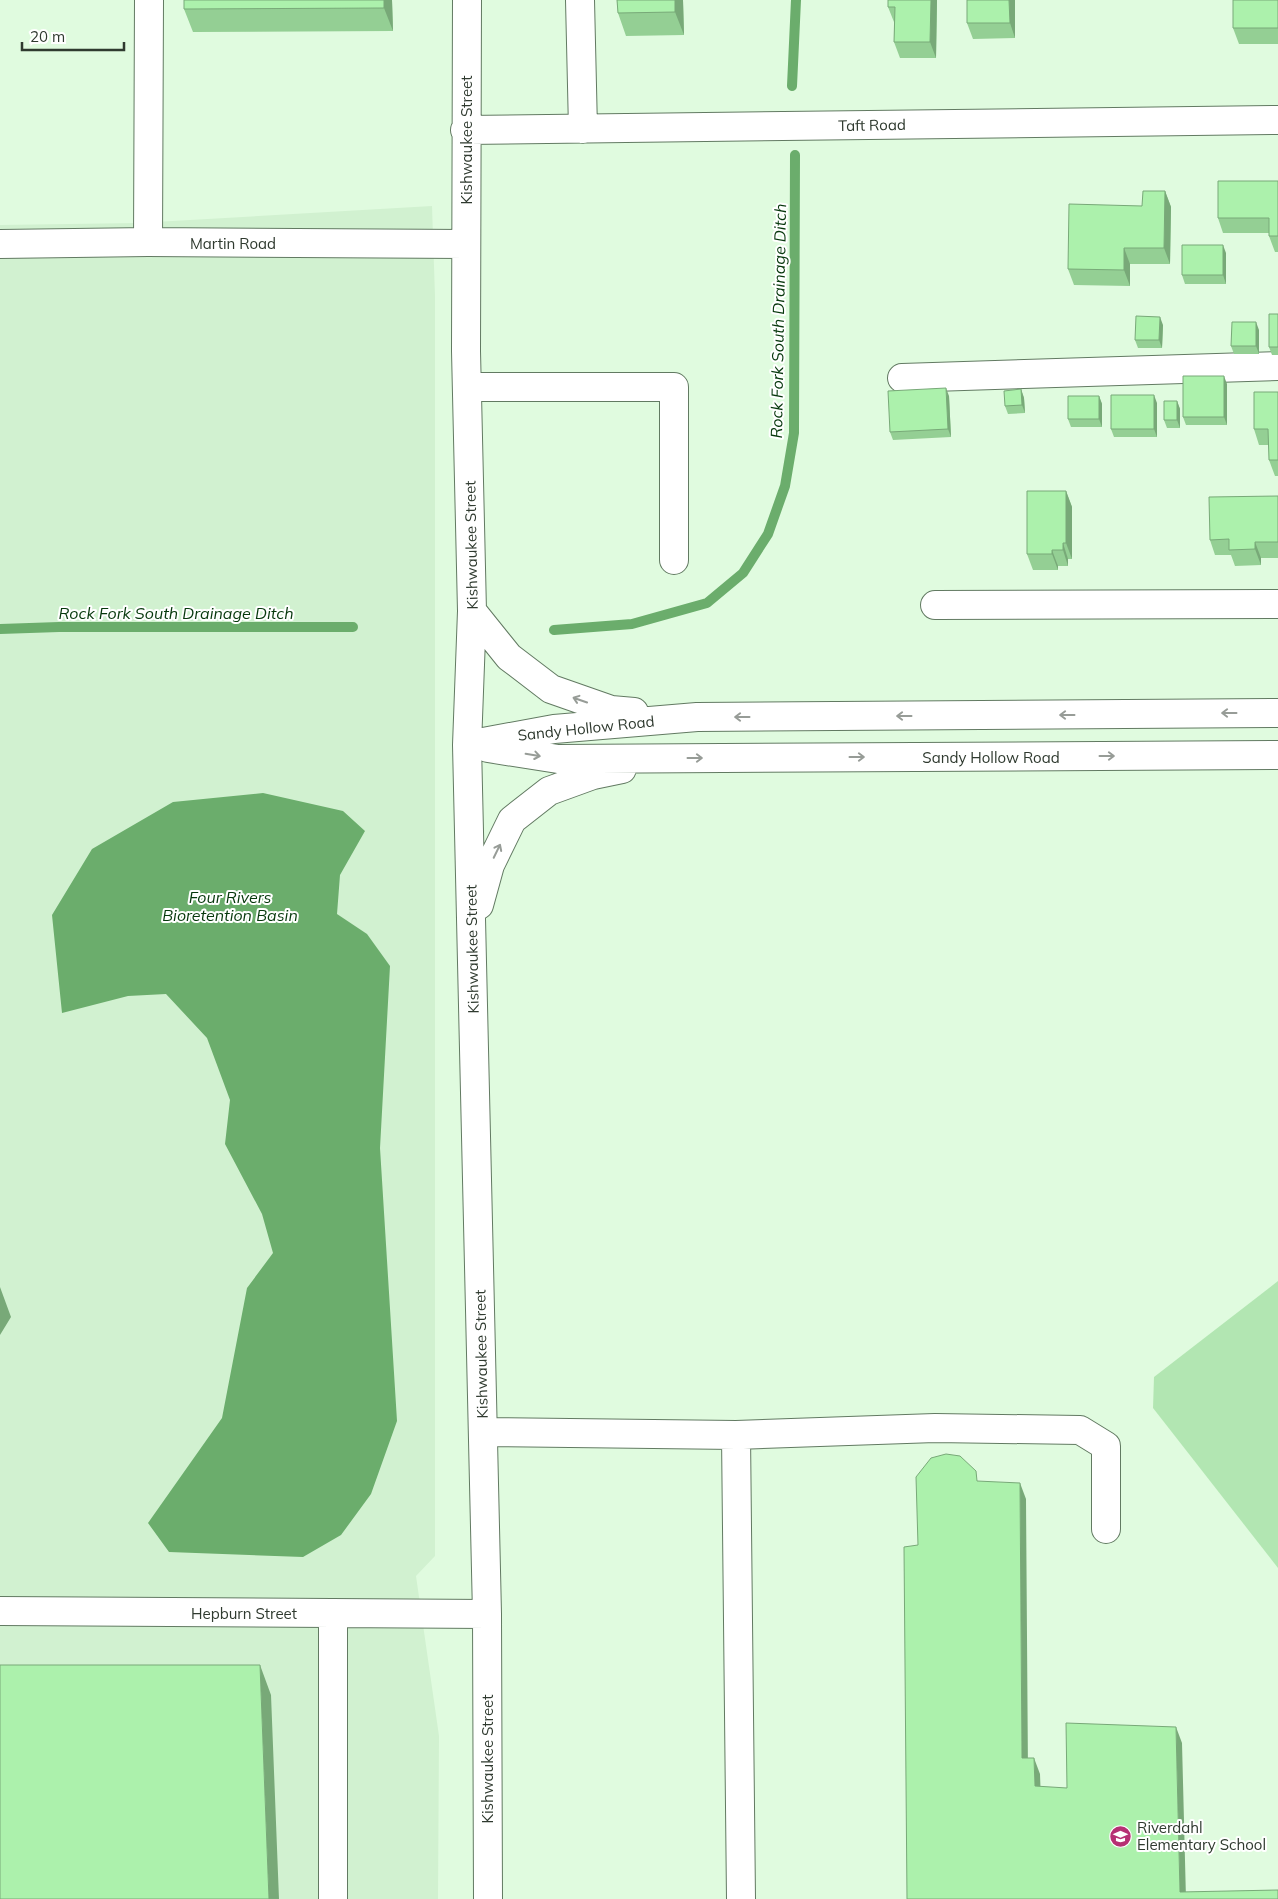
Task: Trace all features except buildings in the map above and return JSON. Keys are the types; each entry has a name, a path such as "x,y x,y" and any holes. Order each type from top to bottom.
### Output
{"street":[{"path":"148,0 148,242"},
{"name":"Kishwaukee Street","path":"467,0 465,244 472,611 467,745 487,1614 488,1899"},
{"path":"580,0 583,129"},
{"name":"Taft Road","path":"465,130 1278,120"},
{"name":"Martin Road","path":"0,244 148,242 465,244"},
{"path":"902,378 1278,366"},
{"path":"467,387 674,387 674,560"},
{"path":"935,605 1278,604"},
{"path":"472,611 509,657 551,689 611,710 697,717"},
{"name":"Sandy Hollow Road","path":"467,745 554,729 697,717 1278,713"},
{"name":"Sandy Hollow Road","path":"467,745 558,759 1278,755"},
{"path":"471,930 490,865 512,820 549,791 592,775 668,758"},
{"path":"483,1432 736,1435 935,1428 1080,1430 1106,1446 1106,1529"},
{"path":"736,1435 741,1899"},
{"name":"Hepburn Street","path":"0,1611 487,1614"},
{"path":"332,1899 333,1613"}],"shaded area":[{"path":"432,206 435,296 435,1556 416,1576 439,1736 438,1899 0,1899 0,225 137,223"},
{"path":"1278,1281 1278,1568 1153,1408 1154,1377"}],"water":[{"name":"Four Rivers Bioretention Basin","path":"263,793 343,811 365,831 340,875 337,914 367,934 390,966 380,1148 397,1421 371,1494 341,1535 303,1557 169,1552 148,1523 222,1418 247,1288 273,1253 262,1214 225,1144 230,1100 207,1038 166,994 128,996 62,1013 52,915 92,849 173,802"}],"waterway":[{"name":"Rock Fork South Drainage Ditch","path":"792,86 796,0"},
{"name":"Rock Fork South Drainage Ditch","path":"554,630 632,624 707,603 743,573 768,534 785,486 794,433 795,155"},
{"name":"Rock Fork South Drainage Ditch","path":"0,629 59,627 353,627"}],"place":[{"name":"Riverdahl Elementary School","path":"1121,1836"}]}
